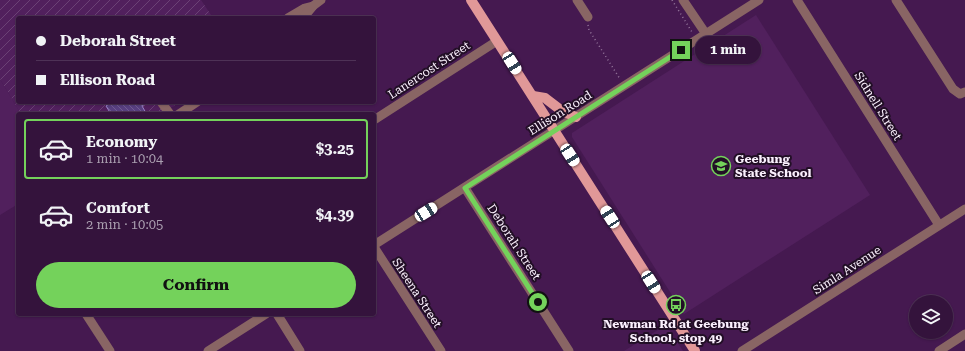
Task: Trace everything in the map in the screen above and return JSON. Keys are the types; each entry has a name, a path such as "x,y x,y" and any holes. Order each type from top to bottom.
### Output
{"main road":[{"path":"471,0 693,350"},
{"path":"533,96 545,98 562,111 576,117"}],"street":[{"path":"305,16 313,6 321,0"},
{"path":"577,0 588,17"},
{"path":"683,0 706,34"},
{"name":"Ellison Road","path":"376,245 759,0"},
{"name":"Sidnell Street","path":"797,0 939,225"},
{"path":"896,0 953,89 960,94 965,92"},
{"path":"291,16 305,8 313,6"},
{"name":"Lanercost Street","path":"376,119 497,41"},
{"path":"181,112 194,104"},
{"name":"Deborah Street","path":"465,188 569,351"},
{"name":"Simla Avenue","path":"742,351 965,209"},
{"name":"Sheena Street","path":"376,249 441,351"},
{"path":"87,316 110,351"},
{"path":"208,351 263,316"},
{"path":"278,316 300,351"},
{"path":"939,351 965,334"}],"path":[{"path":"672,0 692,32"},
{"path":"588,17 589,30 620,79"}],"shaded area":[{"path":"0,0 201,0 212,16 16,16 16,104 177,104 164,112 20,112 0,79"},
{"name":"Geebung State School","path":"756,15 870,195 684,314 572,137 572,133"},
{"path":"0,79 20,112 16,112 16,205 0,215"},
{"path":"666,325 683,351 624,351"}],"building":[{"path":"109,104 145,104 142,106 145,112 110,112 106,106"}],"place":[{"name":"Geebung State School","path":"721,166"},
{"name":"Newman Rd at Geebung School, stop 49","path":"676,305"}],"route":[{"path":"538,302 465,188 681,50"}]}
